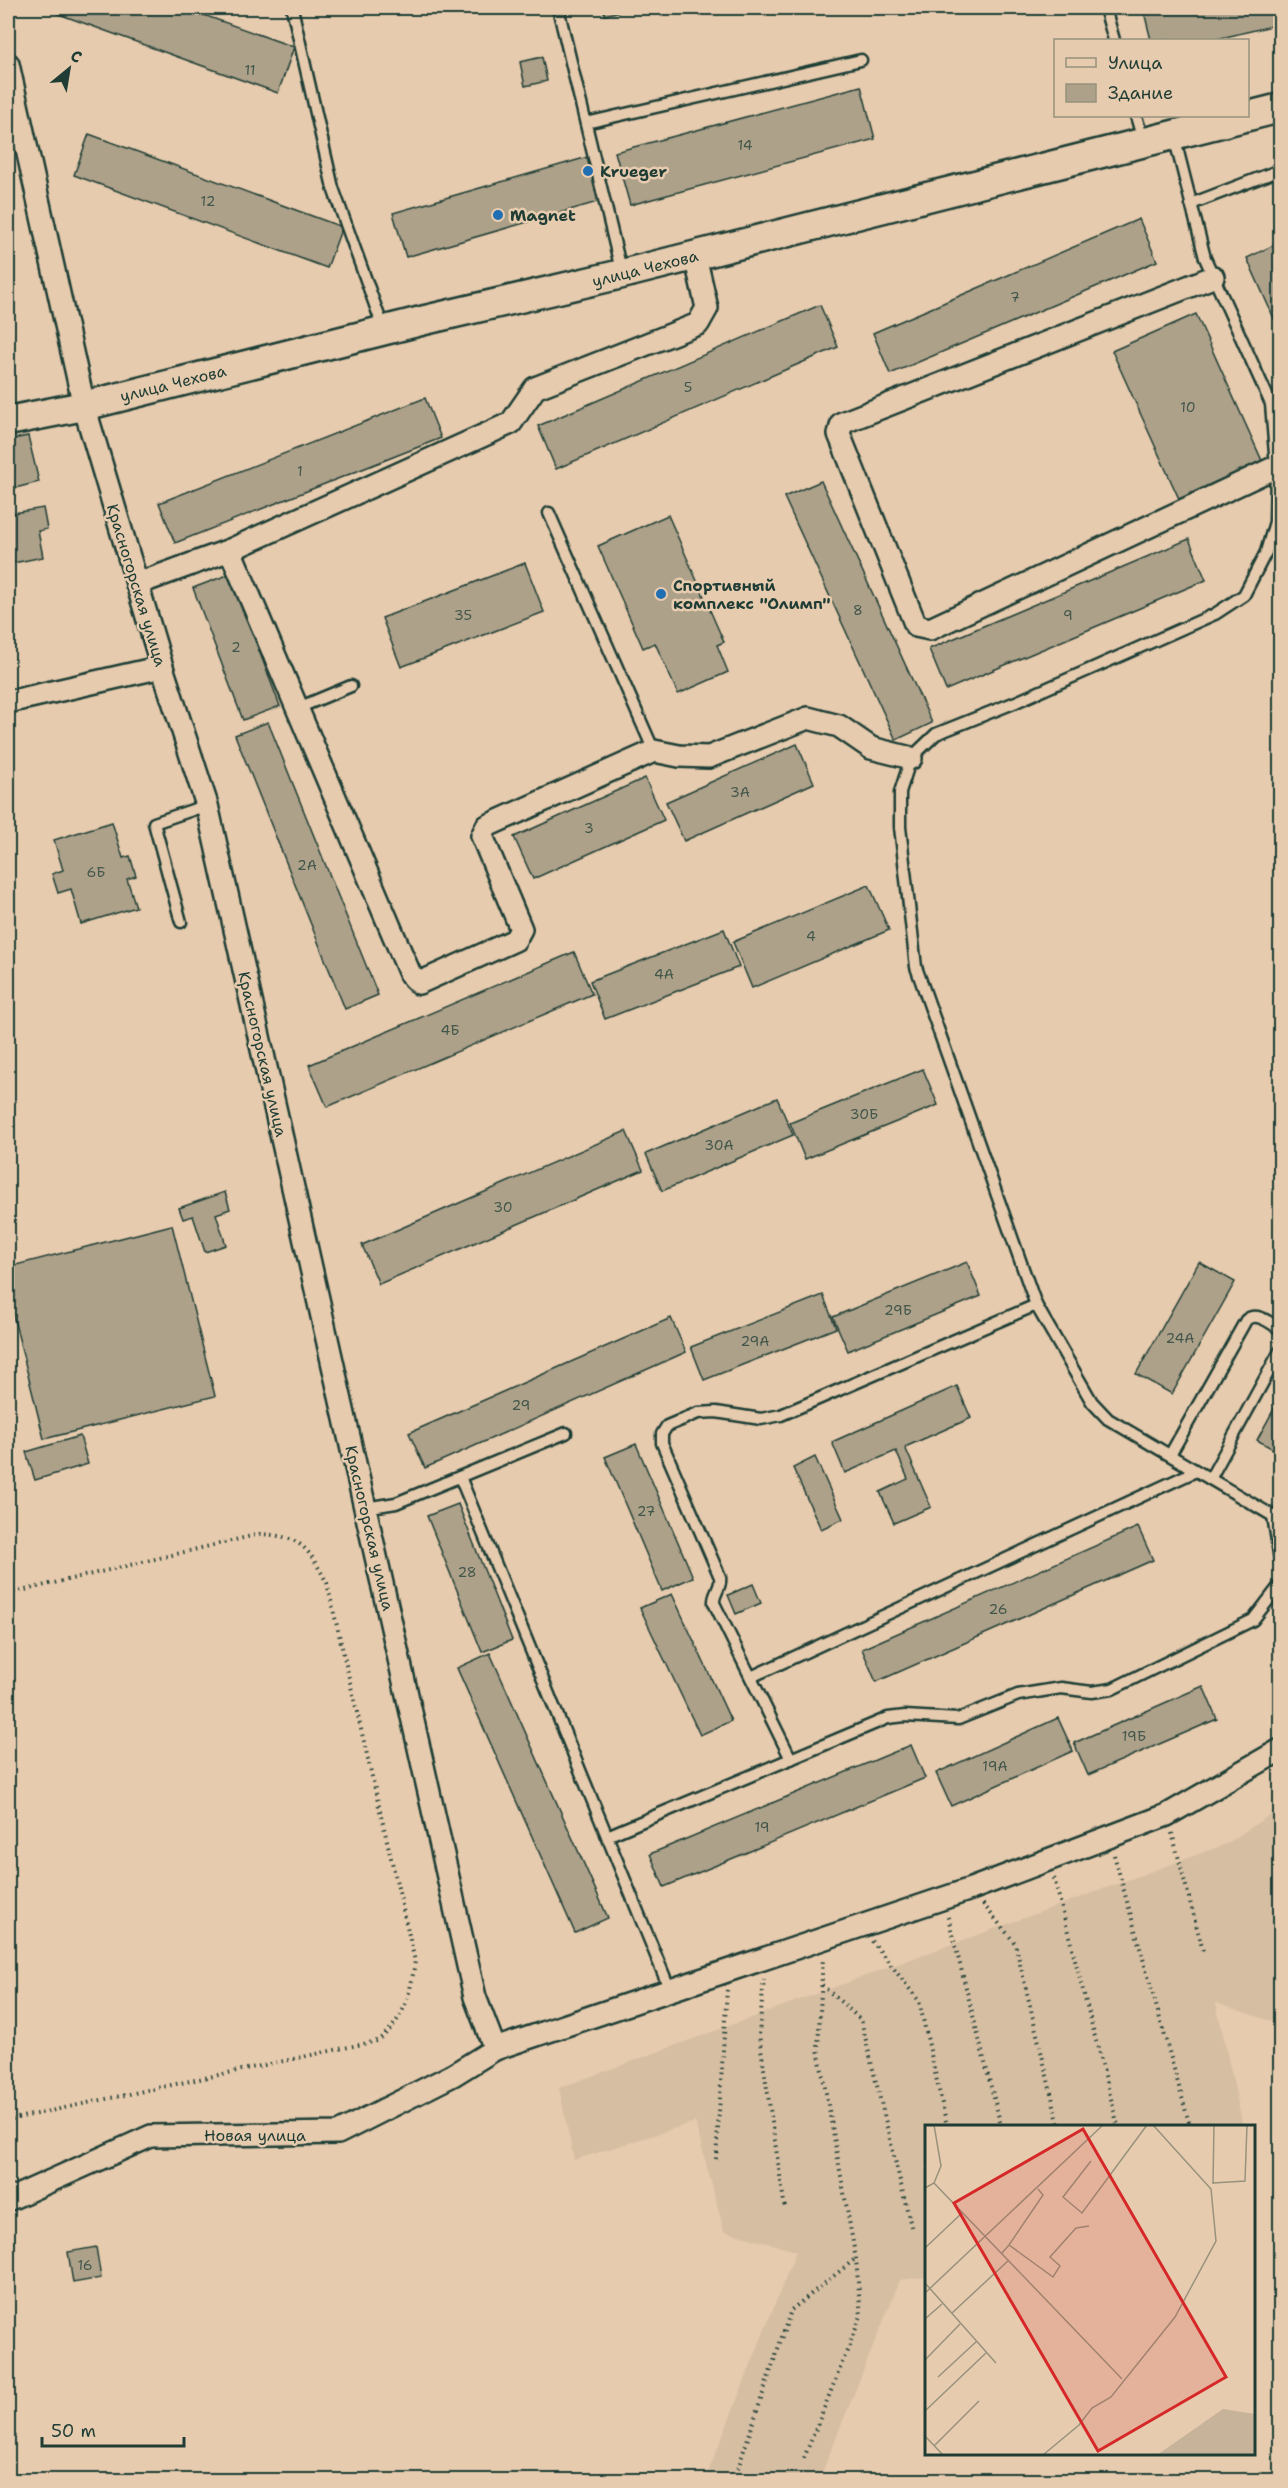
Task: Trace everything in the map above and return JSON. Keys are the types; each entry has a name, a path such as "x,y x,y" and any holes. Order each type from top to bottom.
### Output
{"street":[{"name":"Красногорская улица","path":"8,64 12,106 84,405 162,667 207,805 476,1997 495,2049"},
{"name":"улица Чехова","path":"1249,116 1281,108"},
{"name":"улица Чехова","path":"8,421 84,405 384,330 622,274 1247,117"},
{"path":"137,584 230,550 511,423 535,388 698,324 707,308 695,256"},
{"path":"1213,277 842,423 838,434 916,626 930,629 1279,466"},
{"path":"230,550 410,974 419,983 515,940 521,929 482,836 487,826 654,751 679,756 709,757 808,718 839,726 871,748 911,758"},
{"path":"8,702 162,667"},
{"name":"Новая улица","path":"8,2200 151,2136 338,2133 453,2075 495,2049 944,1899 1049,1860 1167,1815 1281,1750"}],"lane":[{"path":"291,8 333,188 384,330"},
{"path":"558,8 622,274"},
{"path":"1105,8 1114,39"},
{"path":"586,123 861,60"},
{"path":"1136,117 1144,143"},
{"path":"1174,136 1205,258 1271,404 1279,466 1278,524 1244,595 1215,614 1016,702 936,734 911,758 900,792 900,827 916,967 1036,1305 1092,1402 1108,1419 1277,1518 1281,1560"},
{"path":"1191,204 1281,170"},
{"path":"549,513 654,751"},
{"path":"298,708 351,686"},
{"path":"181,922 153,823 207,805"},
{"path":"791,1759 714,1603 713,1598 721,1584 720,1577 662,1443 662,1434 667,1426 706,1412 772,1419 1036,1305"},
{"path":"1170,1455 1246,1320 1251,1316 1259,1317 1281,1329"},
{"path":"1209,1479 1281,1351"},
{"path":"365,1508 396,1503 566,1433"},
{"path":"751,1677 1196,1471"},
{"path":"460,1477 670,1990"},
{"path":"607,1836 896,1716 958,1719 1018,1695 1061,1688 1102,1692 1112,1689 1253,1620 1281,1585"}],"path":[{"path":"8,1594 260,1534 279,1535 302,1543 327,1583 415,1961 411,1993 395,2028 377,2042 8,2120"},
{"path":"1167,1815 1203,1951"},
{"path":"1109,1837 1189,2125"},
{"path":"1049,1860 1117,2125"},
{"path":"971,1889 1015,1943 1059,2125"},
{"path":"944,1899 1000,2125"},
{"path":"861,1926 919,2001 947,2125"},
{"path":"804,2458 861,2316 856,2259 818,2049 824,1938"},
{"path":"766,1958 759,2035 785,2209"},
{"path":"716,2159 728,1970"},
{"path":"821,1985 861,2020 912,2230"},
{"path":"734,2481 791,2310 856,2259"}],"shaded area":[{"path":"1280,1808 1280,2024 1216,2003 1243,2125 925,2125 925,2277 900,2280 819,2480 705,2480 796,2251 724,2231 695,2122 574,2160 559,2088 1226,1844"}],"building":[{"path":"42,8 184,8 294,47 278,93"},
{"path":"603,8 632,8 605,15"},
{"path":"1143,8 1280,8 1280,24 1217,39 1151,39"},
{"path":"542,57 547,81 525,86 520,62"},
{"path":"861,86 875,139 630,205 615,152"},
{"path":"89,134 342,227 327,268 74,175"},
{"path":"588,157 601,201 406,257 393,213"},
{"path":"1139,219 1157,261 890,374 873,333"},
{"path":"1280,242 1280,332 1247,258"},
{"path":"820,305 838,347 556,469 538,426"},
{"path":"8,311 13,335 8,336"},
{"path":"1196,314 1263,463 1180,501 1112,351"},
{"path":"425,398 441,438 175,543 159,503"},
{"path":"28,436 39,482 15,488 8,456 8,440"},
{"path":"821,481 932,723 896,740 784,497"},
{"path":"43,508 47,529 38,531 43,557 13,563 8,535 8,514"},
{"name":"Спортивный комплекс \"Олимп\"","path":"668,515 724,642 717,645 728,672 678,694 655,643 643,648 598,546"},
{"path":"1189,539 1206,580 946,690 929,649"},
{"path":"525,563 544,612 401,667 382,618"},
{"path":"230,574 280,706 243,720 193,588"},
{"path":"268,722 378,995 345,1009 235,735"},
{"path":"797,744 814,783 684,841 666,802"},
{"path":"645,778 664,820 533,879 514,837"},
{"path":"112,822 123,858 130,856 136,876 127,879 136,907 81,924 71,889 58,893 52,874 63,870 54,840"},
{"path":"869,885 889,930 752,988 733,942"},
{"path":"724,929 739,967 605,1019 590,981"},
{"path":"574,952 592,994 327,1107 309,1065"},
{"path":"923,1069 938,1105 805,1159 790,1123"},
{"path":"777,1098 793,1135 662,1191 646,1154"},
{"path":"626,1131 643,1170 379,1284 362,1245"},
{"path":"225,1192 230,1209 216,1214 226,1245 205,1252 193,1216 183,1219 179,1208"},
{"path":"172,1225 215,1396 44,1439 8,1295 8,1267"},
{"path":"967,1262 981,1296 848,1351 833,1317"},
{"path":"1199,1262 1235,1282 1172,1394 1136,1374"},
{"path":"823,1295 836,1328 704,1380 691,1347"},
{"path":"671,1318 686,1352 425,1468 409,1433"},
{"path":"957,1386 971,1418 905,1447 931,1507 894,1523 880,1492 908,1479 896,1451 845,1473 832,1442"},
{"path":"1280,1398 1280,1453 1257,1440"},
{"path":"80,1436 88,1464 35,1480 26,1452"},
{"path":"636,1444 693,1577 662,1591 605,1457"},
{"path":"815,1457 843,1519 821,1529 793,1468"},
{"path":"458,1504 512,1640 482,1652 427,1516"},
{"path":"1138,1527 1153,1560 876,1682 862,1649"},
{"path":"753,1584 761,1603 736,1614 728,1595"},
{"path":"672,1594 731,1721 700,1735 640,1608"},
{"path":"490,1653 608,1918 575,1933 457,1668"},
{"path":"1203,1686 1217,1719 1088,1775 1074,1743"},
{"path":"1058,1718 1073,1751 951,1806 936,1773"},
{"path":"911,1745 925,1778 664,1887 650,1854"},
{"path":"96,2247 101,2278 73,2283 68,2252"}],"place":[{"name":"Krueger","path":"588,171"},
{"name":"Magnet","path":"498,215"},
{"name":"Спортивный комплекс \"Олимп\"","path":"661,594"}]}
